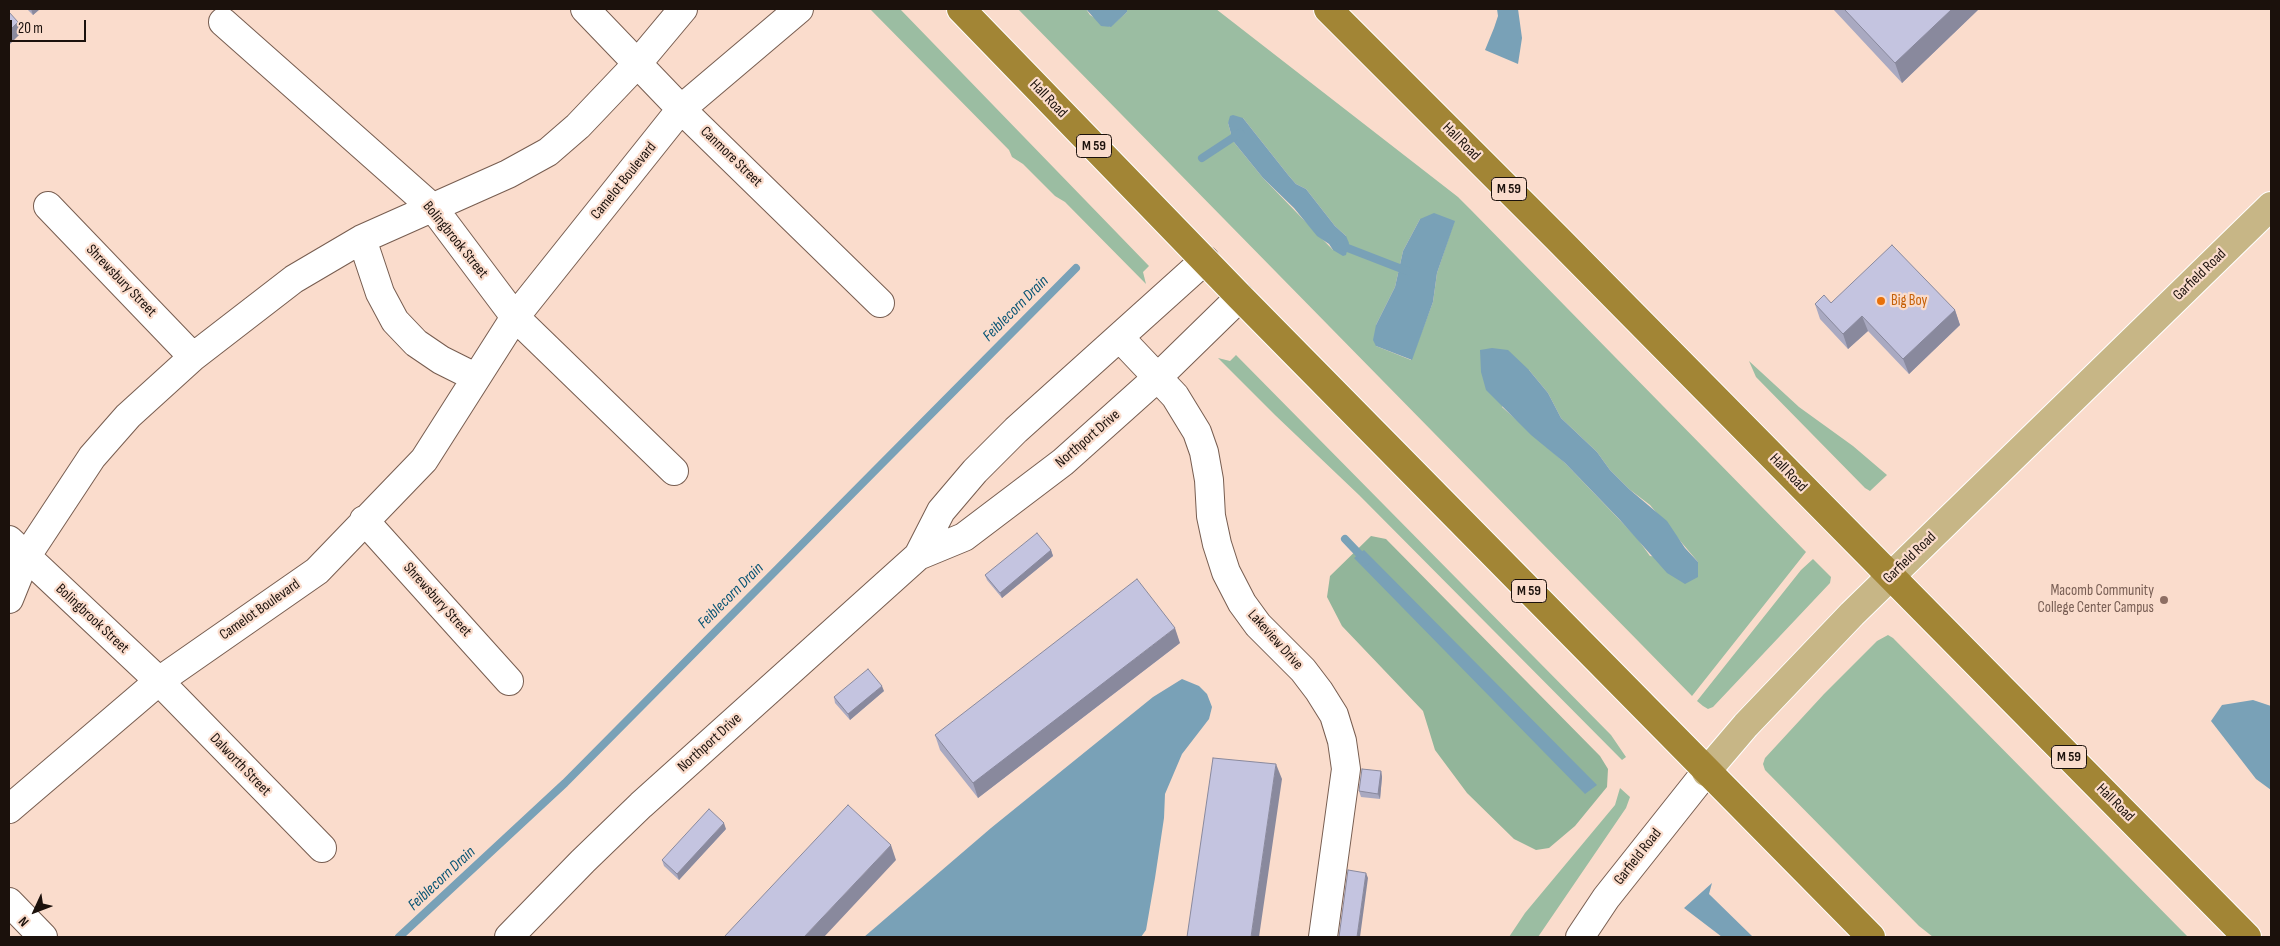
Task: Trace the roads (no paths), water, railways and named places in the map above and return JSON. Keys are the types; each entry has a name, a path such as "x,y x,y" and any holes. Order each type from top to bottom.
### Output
{"highway":[{"name":"Hall Road","path":"961,9 1240,297 1706,772 1871,937"},
{"name":"Hall Road","path":"1328,10 1558,238 2247,937"}],"main road":[{"name":"Garfield Road","path":"1706,772 1783,686 1890,576 2271,206"}],"street":[{"name":"Canmore Street","path":"585,9 681,109 880,303"},
{"path":"9,599 17,549 128,416 193,357 294,279 362,239 434,209 508,174 548,152 578,126 637,64 683,9"},
{"name":"Camelot Boulevard","path":"9,810 159,681 316,571 424,460 515,316 681,109 799,9"},
{"name":"Bolingbrook Street","path":"223,22 434,209 515,316 674,470"},
{"name":"Shrewsbury Street","path":"48,206 193,357"},
{"path":"362,239 380,293 395,321 416,343 441,360 475,377"},
{"name":"Northport Drive","path":"918,556 940,512 975,471 1016,430 1205,260"},
{"name":"Northport Drive","path":"509,937 641,805 918,556 964,537 1020,496 1062,462 1158,377 1240,297"},
{"name":"Lakeview Drive","path":"1120,338 1158,377 1188,413 1198,432 1204,452 1211,516 1217,544 1226,572 1242,602 1258,625 1303,670 1319,691 1334,716 1342,741 1346,769 1323,937"},
{"name":"Shrewsbury Street","path":"364,520 509,681"},
{"name":"Bolingbrook Street","path":"17,549 159,681"},
{"name":"Dalworth Street","path":"159,681 322,848"},
{"name":"Garfield Road","path":"1580,937 1606,898 1706,772"},
{"path":"9,902 43,937"}],"water":[{"path":"1086,9 1127,9 1127,12 1111,27 1101,26"},
{"path":"1497,9 1518,9 1522,38 1518,64 1485,50 1498,16"},
{"path":"1230,116 1243,118 1289,176 1296,184 1306,189 1335,226 1346,236 1349,243 1346,255 1343,256 1333,250 1329,244 1317,236 1294,208 1263,178 1233,141 1228,123"},
{"path":"1434,213 1455,221 1437,273 1433,302 1412,360 1376,346 1373,340 1376,325 1395,287 1403,251 1420,219"},
{"path":"1492,348 1508,350 1529,370 1548,393 1561,418 1597,452 1610,470 1629,489 1667,521 1685,548 1698,562 1698,577 1685,584 1667,573 1620,520 1565,463 1531,435 1486,390 1481,372 1480,350"},
{"path":"1364,550 1597,785 1585,794 1354,558"},
{"path":"1182,679 1199,686 1207,694 1212,707 1209,719 1182,754 1165,794 1164,818 1155,878 1146,930 1141,937 864,937 991,828 1153,697"},
{"path":"2253,700 2271,706 2271,790 2256,779 2211,721 2222,705"},
{"path":"1712,883 1709,894 1753,937 1722,937 1684,908"}],"waterway":[{"name":"Feiblecorn Drain","path":"1202,158 1240,133"},
{"name":"Feiblecorn Drain","path":"1340,242 1345,247 1407,271"},
{"name":"Feiblecorn Drain","path":"399,937 565,783 1076,268"},
{"path":"1345,539 1366,561"}],"place":[{"name":"Big Boy","path":"1881,301"},
{"name":"Macomb Community College Center Campus","path":"2164,600"}]}
